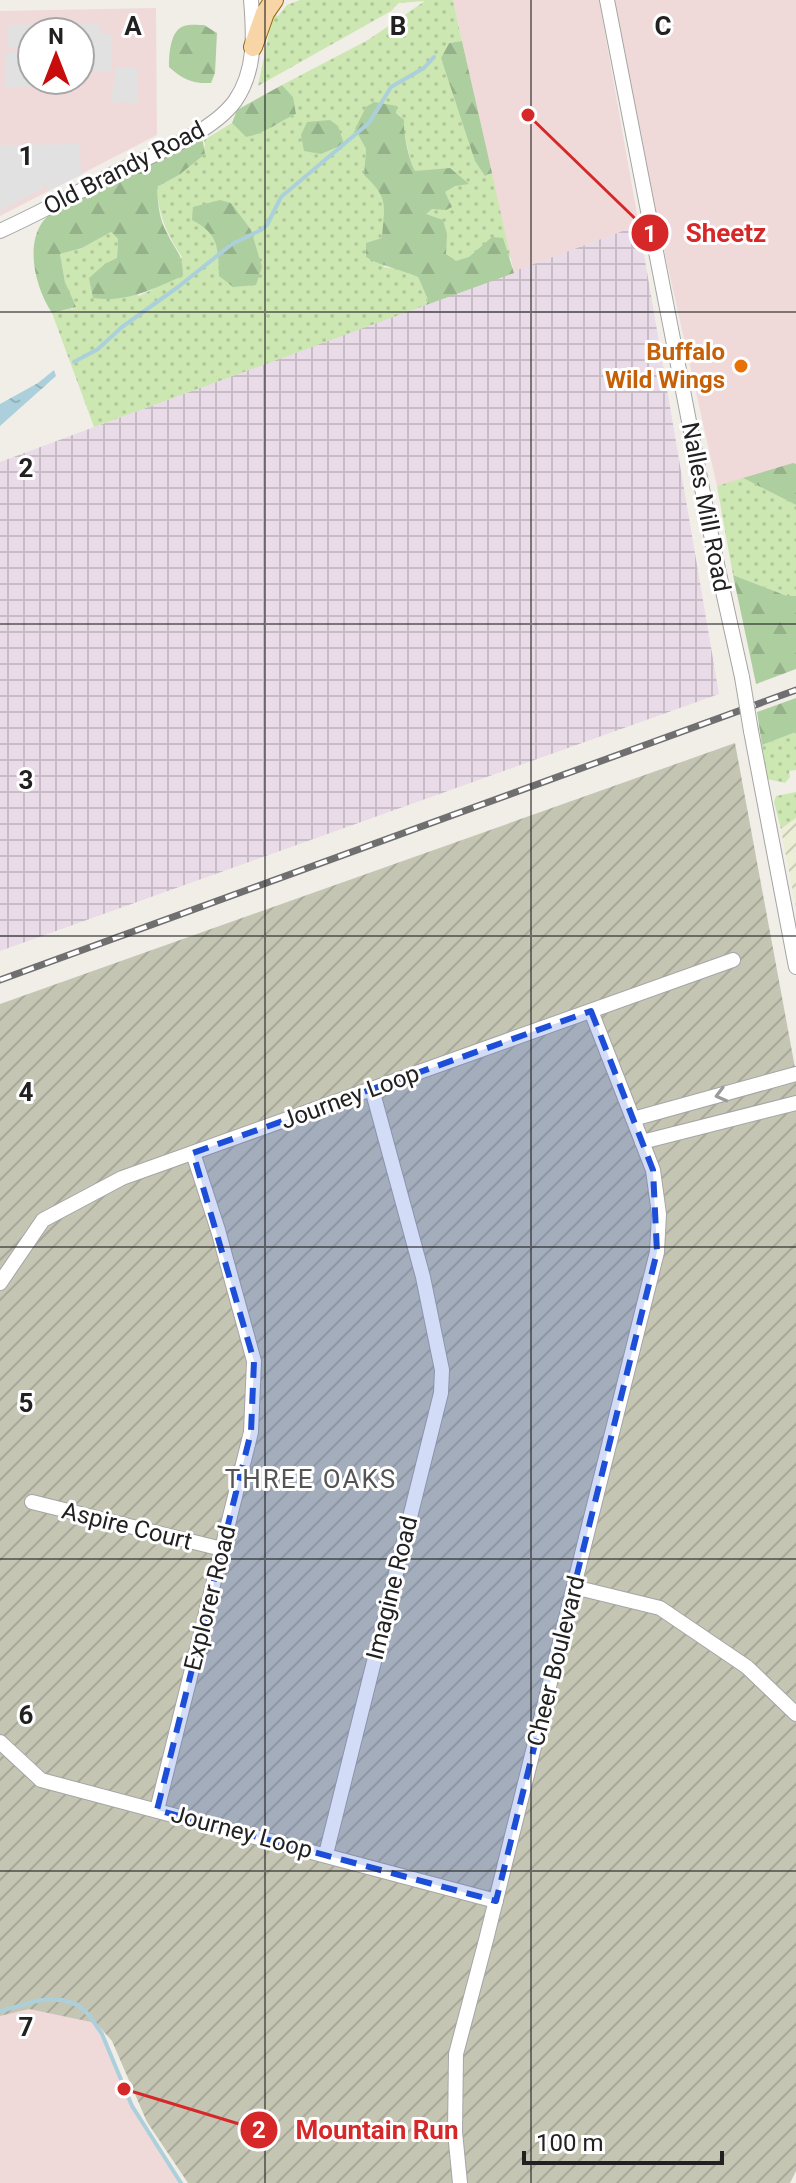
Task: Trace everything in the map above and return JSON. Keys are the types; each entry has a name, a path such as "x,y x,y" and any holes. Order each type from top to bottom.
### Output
{"main road":[{"path":"253,47 265,13 274,0"}],"street":[{"name":"Old Brandy Road","path":"0,231 215,120 234,102 243,87 253,47 251,0"},
{"name":"Nalles Mill Road","path":"607,0 712,541 742,677 796,967"},
{"name":"Journey Loop","path":"0,1283 43,1220 122,1178 733,960"},
{"name":"Cheer Boulevard","path":"460,2183 455,2132 456,2054 657,1252 659,1214 653,1170 591,1011"},
{"path":"633,1119 796,1074"},
{"name":"Imagine Road","path":"326,1854 441,1393 442,1370 423,1277 372,1089"},
{"path":"642,1142 796,1103"},
{"name":"Explorer Road","path":"157,1810 251,1432 254,1361 193,1153"},
{"name":"Aspire Court","path":"32,1502 222,1549"},
{"path":"574,1587 660,1608 747,1667 796,1714"},
{"name":"Journey Loop","path":"0,1742 41,1780 496,1901"}],"highlighted area":[{"path":"591,1011 653,1170 657,1252 496,1901 157,1810 251,1432 254,1361 193,1153"}],"shaded area":[{"path":"453,0 599,0 639,225 514,273"},
{"path":"608,0 796,0 796,464 717,486"},
{"path":"156,8 157,135 0,216 0,11"},
{"path":"96,23 99,23 100,34 111,34 111,72 96,72"},
{"path":"7,25 16,25 16,48 7,48"},
{"path":"5,52 16,52 16,87 5,87"},
{"path":"116,67 137,67 138,103 111,102"},
{"path":"80,144 81,175 48,191 47,186 0,211 0,145"},
{"path":"639,225 719,694 0,951 0,462"},
{"path":"735,743 796,1073 796,2171 790,2183 188,2183 147,2122 112,2041 96,2023 29,2009 0,2016 0,1004"},
{"path":"796,818 796,907 781,830"},
{"path":"41,2000 78,2005 102,2034 124,2089 181,2183 0,2183 0,2014"}],"green space":[{"path":"300,0 453,0 462,41 449,43 441,58 485,176 492,173 511,259 500,244 469,263 448,263 423,220 401,117 394,111 355,129 366,149 364,175 385,198 384,267 418,277 428,300 426,305 94,427 52,313 75,308 65,282 60,254 82,248 111,232 118,239 117,258 106,263 139,296 155,288 182,257 164,224 157,187 179,175 205,146 204,140 232,123 246,137 265,131 296,114 293,97 282,85 368,40 425,1 399,3 391,11 258,86 273,14 278,16 287,5"},
{"path":"204,25 217,33 215,73 211,83 188,80 169,67 171,44 179,28"},
{"path":"462,41 492,173 485,176 475,161 441,58 449,43"},
{"path":"282,85 293,97 296,114 265,131 246,137 232,123 237,110"},
{"path":"374,102 397,106 396,113 404,120 407,146 415,171 450,168 469,184 455,186 445,192 452,207 432,209 426,214 443,220 447,234 446,254 456,261 469,257 492,237 503,238 514,273 426,305 428,300 418,277 366,257 366,243 382,238 384,203 378,190 364,175 366,149 355,129 366,107"},
{"path":"330,120 338,126 344,144 321,154 304,151 301,135 307,122"},
{"path":"202,137 205,154 179,175 157,187 164,228 180,257 183,276 128,297 93,298 89,278 117,258 118,239 111,232 82,248 60,254 65,282 76,307 52,313 41,292 34,267 35,242 44,220"},
{"path":"220,200 231,203 251,230 262,267 256,285 233,287 219,276 215,242 201,225 192,220 193,207"},
{"path":"796,464 796,505 743,478"},
{"path":"743,478 796,505 796,596 787,596 733,575 717,486"},
{"path":"733,575 787,596 796,596 796,669 756,684"},
{"path":"796,698 796,732 762,745 757,712"},
{"path":"796,732 796,770 789,771 790,777 785,783 767,779 762,745"},
{"path":"796,792 796,818 781,829 774,802 776,796"}],"water":[{"path":"54,370 56,376 0,426 0,404 38,383"}],"waterway":[{"path":"74,362 98,349 122,327 232,244 267,225 281,197 369,123 391,87 424,68 434,57"},
{"path":"0,2011 41,2000 63,2000 78,2005 89,2015 102,2034 132,2106 181,2183"}],"railway":[{"path":"0,980 796,690"}],"place":[{"name":"Sheetz","path":"528,115"},
{"name":"Buffalo Wild Wings","path":"741,366"},
{"name":"Mountain Run","path":"124,2089"}],"district":[{"name":"THREE OAKS","path":"311,1479"}]}
